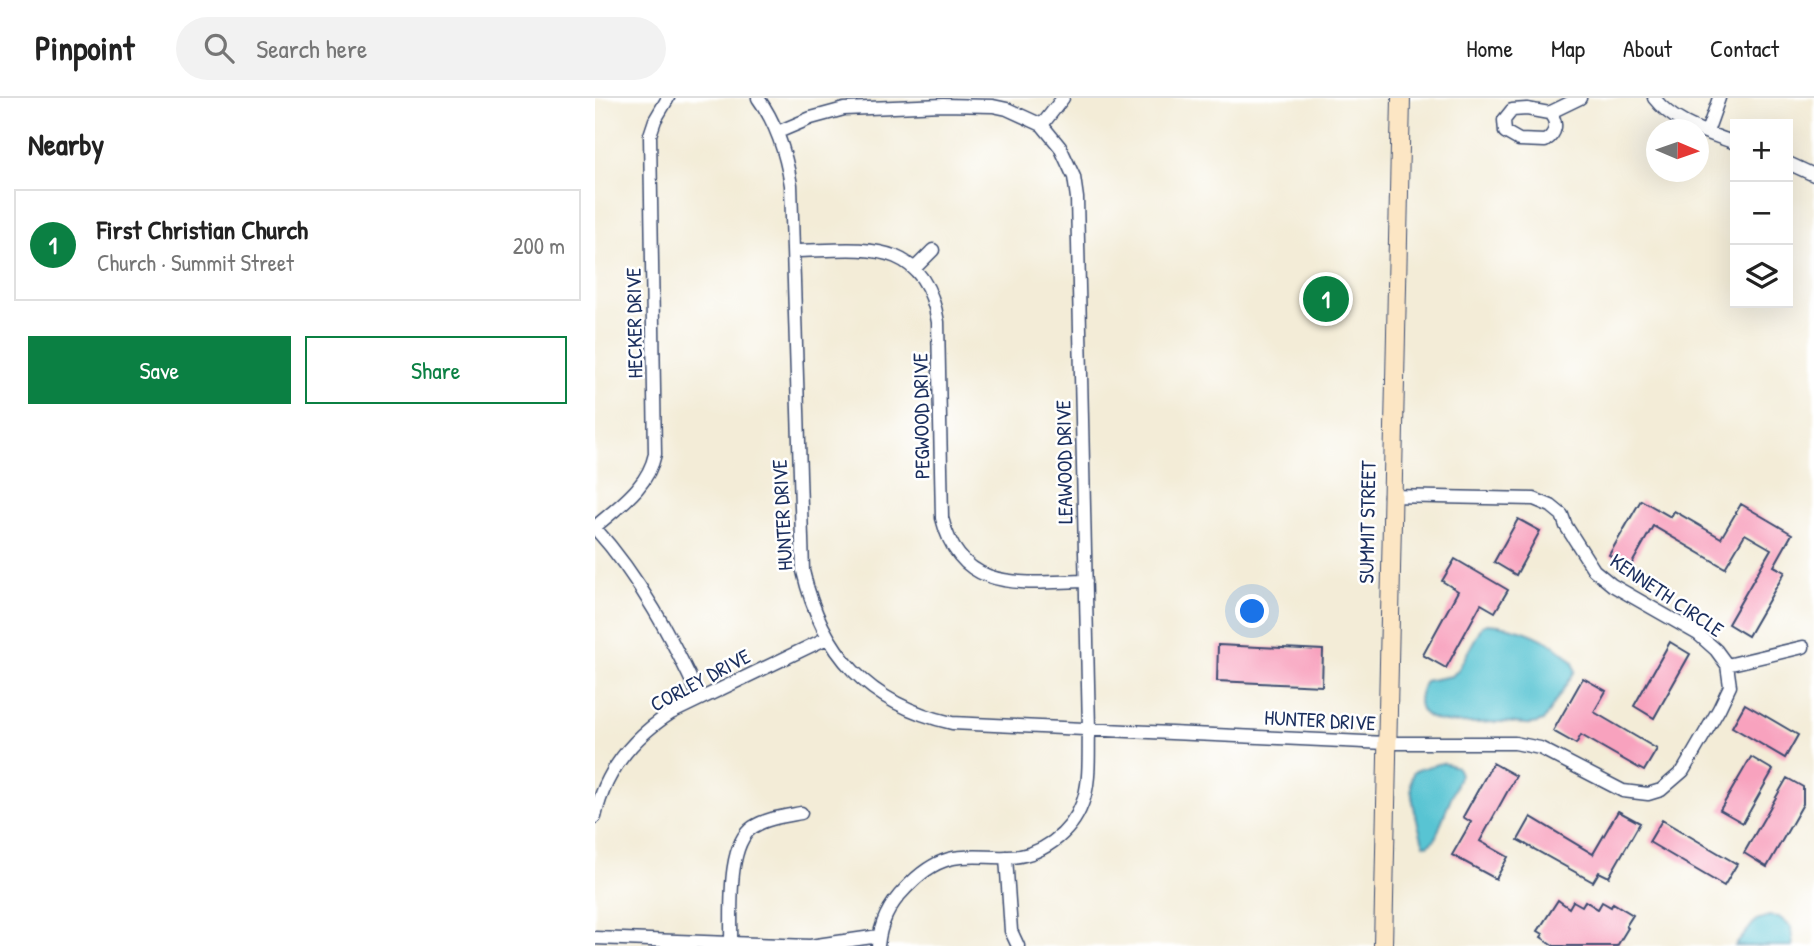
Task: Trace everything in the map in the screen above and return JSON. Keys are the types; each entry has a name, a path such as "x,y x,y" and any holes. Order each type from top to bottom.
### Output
{"main road":[{"name":"SUMMIT STREET","path":"1383,946 1390,496 1401,98"}],"street":[{"name":"HECKER DRIVE","path":"595,527 645,481 655,454 650,135 668,98"},
{"name":"HUNTER DRIVE","path":"758,98 778,132 791,185 803,571 809,598 827,638 841,657 866,682 903,707 952,723 1386,743"},
{"path":"1042,125 1063,98"},
{"path":"1549,113 1580,98"},
{"path":"1654,98 1676,119"},
{"path":"1709,126 1719,98"},
{"name":"LEAWOOD DRIVE","path":"778,132 811,118 844,109 943,105 993,106 1007,109 1042,125 1067,160 1077,198 1089,730 1087,780 1083,802 1076,819 1052,843 1039,850 1006,858 959,857 932,866 902,891 890,907 881,923 878,941"},
{"path":"1709,133 1730,141"},
{"path":"1793,165 1814,175"},
{"path":"794,251 881,251 915,268 933,250"},
{"name":"PEGWOOD DRIVE","path":"915,268 934,300 938,322 942,518 946,535 967,564 993,579 1007,582 1086,581"},
{"name":"KENNETH CIRCLE","path":"1386,743 1515,743 1540,748 1623,792 1648,794 1661,790 1683,771 1730,687 1727,665 1716,650 1697,634 1620,590 1594,569 1566,526 1562,515 1551,506 1534,499 1390,496"},
{"path":"595,527 645,595 699,699"},
{"name":"CORLEY DRIVE","path":"595,817 599,788 639,737 671,713 827,638"},
{"path":"1727,665 1803,646"},
{"path":"731,943 734,869 736,852 742,838 752,828 763,823 801,813"},
{"path":"1006,858 1011,931 1018,946"},
{"path":"595,938 810,946 878,941"}],"water":[{"path":"1487,624 1510,627 1534,635 1556,647 1573,662 1575,671 1543,721 1527,724 1456,723 1429,717 1421,710 1419,698 1425,681 1452,676 1482,626"},
{"path":"1443,763 1457,767 1460,774 1435,839 1428,845 1424,844 1422,839 1416,814 1412,776 1417,770"},
{"path":"1769,916 1779,917 1791,927 1793,946 1735,946 1756,920"}],"building":[{"path":"1641,500 1671,517 1674,511 1721,538 1741,504 1792,534 1774,566 1785,572 1748,636 1728,624 1771,549 1745,534 1725,568 1653,526 1630,567 1609,555"},
{"path":"1518,519 1540,531 1516,575 1494,562"},
{"path":"1455,559 1508,590 1495,612 1481,604 1446,668 1423,655 1458,591 1442,581"},
{"path":"1670,642 1690,654 1654,718 1634,706"},
{"path":"1218,645 1323,650 1322,686 1217,681"},
{"path":"1583,678 1606,691 1594,712 1657,749 1644,771 1581,735 1576,744 1553,731"},
{"path":"1745,704 1798,735 1785,758 1732,727"},
{"path":"1751,757 1773,770 1743,823 1720,810"},
{"path":"1493,763 1516,776 1480,841 1508,857 1496,879 1452,855 1471,822 1463,817"},
{"path":"1787,778 1803,787 1803,804 1767,867 1744,853"},
{"path":"1618,811 1640,823 1609,877 1599,872 1593,882 1518,840 1531,817 1593,854"},
{"path":"1662,820 1737,864 1724,886 1649,842"},
{"path":"1558,900 1569,908 1573,901 1582,906 1585,901 1598,909 1602,902 1611,907 1613,903 1633,915 1617,946 1554,946 1541,937 1543,934 1538,931"}],"place":[{"name":"First Christian Church","path":"1326,299"}]}
